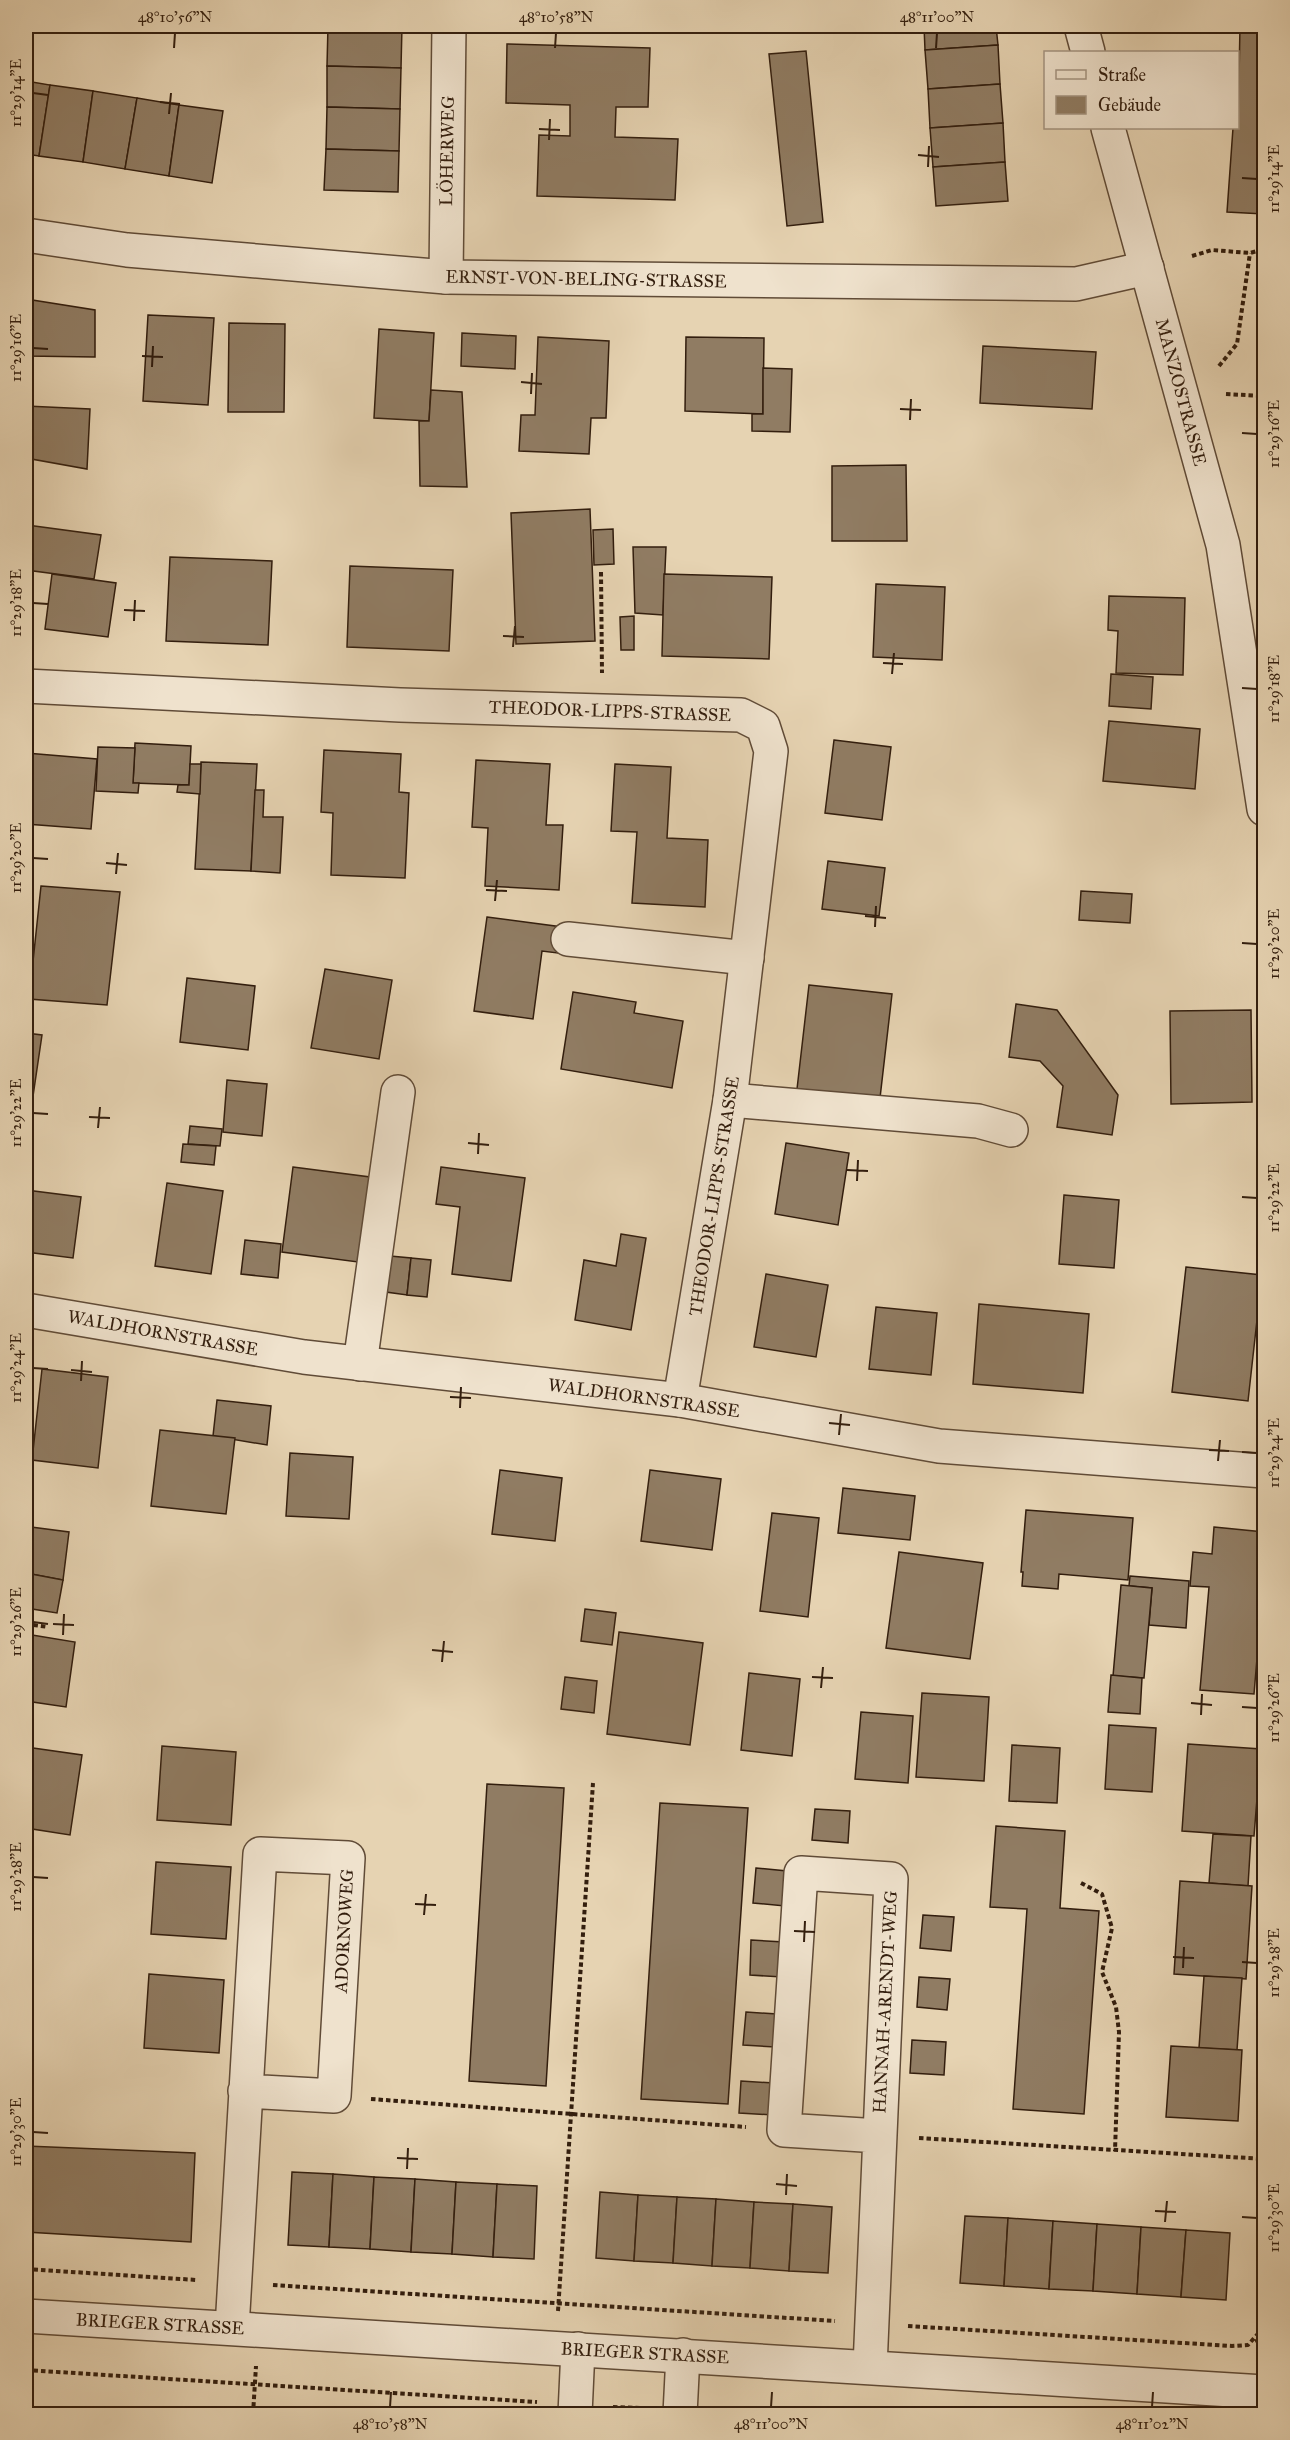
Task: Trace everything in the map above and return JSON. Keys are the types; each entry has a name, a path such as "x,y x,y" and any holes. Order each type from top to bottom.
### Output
{"street":[{"name":"LÖHERWEG","path":"446,277 449,26"},
{"path":"1081,26 1088,51"},
{"name":"MANZOSTRASSE","path":"1108,129 1148,268 1253,661 1264,809"},
{"name":"ERNST-VON-BELING-STRASSE","path":"26,235 127,250 446,277 1076,284 1148,268"},
{"name":"THEODOR-LIPPS-STRASSE","path":"26,686 400,705 741,715 763,726 771,751 730,1100 680,1400"},
{"path":"568,939 747,958"},
{"path":"360,1364 398,1092"},
{"path":"730,1100 978,1121 1011,1130"},
{"name":"WALDHORNSTRASSE","path":"26,1310 304,1357 680,1400 939,1446 1264,1471"},
{"name":"ADORNOWEG","path":"246,2329 234,2282 260,1854 348,1858 334,2096"},
{"name":"HANNAH-ARENDT-WEG","path":"870,2367 870,2323 879,2136 891,1880 801,1873 784,2130 879,2136"},
{"path":"245,2091 334,2096"},
{"name":"BRIEGER STRASSE","path":"26,2316 1264,2392"},
{"path":"566,2348 576,2409"},
{"path":"680,2413 683,2355"}],"path":[{"path":"1191,256 1212,250 1250,253 1264,249"},
{"path":"1220,366 1238,344 1250,253"},
{"path":"1226,394 1264,396"},
{"path":"602,572 603,711"},
{"path":"26,1624 48,1627"},
{"path":"566,2348 559,2302 593,1783"},
{"path":"1081,1883 1102,1894 1112,1928 1102,1972 1116,2007 1119,2032 1114,2151"},
{"path":"334,2096 784,2130"},
{"path":"879,2136 1264,2159"},
{"path":"26,2269 1232,2346 1248,2345 1256,2339 1264,2327"},
{"path":"246,2329 255,2385 253,2415"},
{"path":"1256,2339 1264,2353"},
{"path":"26,2370 576,2409 738,2415"}],"building":[{"path":"328,26 402,26 401,68 327,66"},
{"path":"924,26 996,26 998,45 925,50"},
{"path":"1240,26 1264,26 1264,214 1227,212 1233,129 1239,129"},
{"path":"507,44 650,48 648,107 616,107 615,137 678,139 675,200 537,196 539,135 570,136 570,105 506,103"},
{"path":"998,45 1000,84 928,89 925,50"},
{"path":"806,51 823,222 787,226 769,54"},
{"path":"327,66 401,68 400,109 327,107"},
{"path":"26,81 50,85 39,156 26,154"},
{"path":"1000,84 1003,123 930,128 928,89"},
{"path":"50,85 93,91 83,162 39,156"},
{"path":"93,91 137,98 125,169 83,162"},
{"path":"137,98 179,105 169,176 125,169"},
{"path":"179,105 223,111 212,183 169,176"},
{"path":"327,107 400,109 399,151 326,149"},
{"path":"1003,123 1005,162 933,167 930,128"},
{"path":"326,149 399,151 398,192 324,190"},
{"path":"1005,162 1008,201 936,206 933,167"},
{"path":"26,299 95,310 95,357 26,356"},
{"path":"148,315 214,318 208,405 143,401"},
{"path":"229,323 285,324 284,412 228,412"},
{"path":"379,329 434,333 429,421 374,418"},
{"path":"462,333 516,336 515,369 461,366"},
{"path":"538,337 609,341 606,418 591,418 589,454 519,451 521,415 535,415"},
{"path":"686,337 764,338 763,414 685,411"},
{"path":"983,346 1096,352 1092,409 980,403"},
{"path":"763,368 792,369 790,432 752,431 752,414 763,414"},
{"path":"431,390 462,392 467,487 420,486 419,421 429,421"},
{"path":"26,406 90,409 87,469 26,458"},
{"path":"906,465 907,541 832,541 832,466"},
{"path":"590,509 595,641 516,644 511,513"},
{"path":"27,525 101,535 94,579 26,570"},
{"path":"613,529 614,564 594,565 593,530"},
{"path":"633,547 666,547 663,615 635,613"},
{"path":"170,557 272,561 268,645 166,641"},
{"path":"350,566 453,570 449,651 347,647"},
{"path":"52,574 116,583 108,637 45,629"},
{"path":"664,574 772,577 769,659 662,656"},
{"path":"876,584 945,587 942,660 873,657"},
{"path":"1109,596 1185,598 1183,675 1116,673 1118,631 1108,630"},
{"path":"634,616 634,650 621,650 620,617"},
{"path":"1111,674 1153,677 1151,709 1109,706"},
{"path":"1109,721 1200,729 1195,789 1103,781"},
{"path":"834,740 891,747 882,820 825,813"},
{"path":"135,743 191,746 189,785 133,783"},
{"path":"98,747 135,748 133,783 139,783 138,793 96,791"},
{"path":"324,750 401,754 399,792 409,793 405,878 331,875 333,813 321,812"},
{"path":"26,753 97,759 91,829 26,824"},
{"path":"476,760 550,764 546,825 563,825 559,890 485,886 488,828 472,827"},
{"path":"201,762 257,764 251,871 195,869"},
{"path":"190,764 201,764 200,794 177,792 178,785 189,785"},
{"path":"615,764 671,767 667,838 708,840 705,907 632,903 637,832 611,831"},
{"path":"255,790 264,790 263,817 283,817 280,873 251,871"},
{"path":"828,861 885,868 879,916 822,909"},
{"path":"41,886 120,892 107,1005 29,999"},
{"path":"1081,891 1132,894 1130,923 1079,920"},
{"path":"487,917 570,928 566,954 542,951 533,1019 474,1011"},
{"path":"325,969 392,980 379,1059 311,1048"},
{"path":"187,978 255,986 248,1050 180,1042"},
{"path":"809,985 892,994 880,1098 797,1089"},
{"path":"573,992 636,1002 634,1013 683,1021 672,1088 561,1069"},
{"path":"1016,1004 1057,1010 1118,1095 1112,1135 1057,1127 1063,1086 1040,1061 1009,1057"},
{"path":"1251,1010 1252,1102 1171,1104 1170,1011"},
{"path":"26,1033 42,1035 28,1130 26,1129"},
{"path":"227,1080 267,1084 262,1136 223,1132"},
{"path":"190,1126 222,1129 220,1146 188,1144"},
{"path":"786,1143 849,1153 838,1225 775,1214"},
{"path":"183,1144 216,1146 214,1165 181,1162"},
{"path":"293,1167 370,1177 358,1262 282,1252"},
{"path":"441,1167 525,1178 511,1281 452,1274 460,1207 436,1204"},
{"path":"167,1183 223,1191 211,1274 155,1266"},
{"path":"26,1190 81,1197 73,1258 26,1252"},
{"path":"1064,1195 1119,1200 1114,1268 1059,1264"},
{"path":"621,1234 646,1238 631,1330 575,1320 584,1260 616,1266"},
{"path":"245,1240 281,1244 278,1278 241,1274"},
{"path":"390,1256 411,1258 407,1295 386,1292"},
{"path":"411,1258 431,1260 427,1297 407,1295"},
{"path":"1186,1267 1262,1275 1248,1401 1172,1392"},
{"path":"766,1274 828,1285 816,1357 754,1347"},
{"path":"979,1304 1089,1314 1083,1393 973,1384"},
{"path":"876,1307 937,1313 931,1375 869,1369"},
{"path":"42,1369 108,1377 98,1468 32,1460"},
{"path":"217,1400 271,1406 267,1445 213,1436"},
{"path":"160,1430 235,1438 226,1514 151,1506"},
{"path":"290,1453 353,1457 349,1519 286,1516"},
{"path":"500,1470 562,1478 555,1541 492,1534"},
{"path":"650,1470 721,1479 712,1550 641,1541"},
{"path":"843,1488 915,1496 910,1540 838,1533"},
{"path":"1026,1510 1133,1518 1128,1580 1059,1574 1058,1589 1022,1586"},
{"path":"772,1513 819,1518 808,1617 760,1611"},
{"path":"31,1527 69,1532 63,1580 26,1573"},
{"path":"1214,1527 1264,1532 1264,1575 1254,1694 1200,1690 1209,1587 1190,1586 1193,1552 1212,1554"},
{"path":"899,1552 983,1563 970,1659 886,1648"},
{"path":"26,1573 63,1580 57,1613 26,1608"},
{"path":"1130,1576 1189,1581 1186,1628 1149,1625 1152,1588 1129,1586"},
{"path":"1121,1585 1152,1588 1144,1678 1113,1676"},
{"path":"585,1609 616,1613 612,1645 581,1641"},
{"path":"619,1632 703,1643 690,1745 607,1734"},
{"path":"26,1634 75,1642 66,1707 26,1701"},
{"path":"749,1673 800,1679 792,1756 741,1750"},
{"path":"1111,1675 1142,1678 1140,1714 1108,1712"},
{"path":"565,1677 597,1681 594,1713 561,1709"},
{"path":"922,1693 989,1697 984,1781 916,1777"},
{"path":"861,1712 913,1716 908,1783 855,1779"},
{"path":"1109,1725 1156,1728 1152,1792 1105,1789"},
{"path":"1188,1744 1261,1749 1254,1836 1182,1831"},
{"path":"1012,1745 1060,1748 1057,1803 1009,1801"},
{"path":"162,1746 236,1752 231,1825 157,1820"},
{"path":"26,1747 82,1755 70,1835 26,1828"},
{"path":"487,1784 564,1788 546,2086 469,2081"},
{"path":"660,1803 748,1808 728,2104 641,2099"},
{"path":"815,1809 850,1811 848,1843 812,1840"},
{"path":"996,1826 1065,1831 1060,1908 1099,1911 1084,2114 1013,2109 1027,1909 990,1907"},
{"path":"1213,1834 1251,1836 1248,1886 1209,1883"},
{"path":"156,1862 231,1867 226,1939 151,1934"},
{"path":"756,1868 787,1871 785,1906 753,1903"},
{"path":"1180,1881 1252,1886 1246,1979 1174,1974"},
{"path":"923,1915 954,1917 951,1951 920,1948"},
{"path":"751,1940 784,1942 782,1977 750,1975"},
{"path":"149,1974 224,1980 219,2053 144,2048"},
{"path":"1204,1976 1242,1978 1237,2050 1199,2048"},
{"path":"919,1977 950,1979 947,2010 917,2007"},
{"path":"746,2012 777,2014 775,2047 743,2045"},
{"path":"912,2040 946,2042 944,2075 910,2073"},
{"path":"1171,2046 1242,2050 1238,2121 1166,2117"},
{"path":"741,2081 774,2083 773,2115 739,2113"},
{"path":"26,2146 195,2153 191,2242 26,2232"},
{"path":"292,2172 333,2174 329,2247 288,2245"},
{"path":"333,2174 374,2177 370,2249 329,2247"},
{"path":"374,2177 415,2179 411,2252 370,2249"},
{"path":"415,2179 456,2182 452,2254 411,2252"},
{"path":"456,2182 497,2184 493,2257 452,2254"},
{"path":"497,2184 537,2186 534,2259 493,2257"},
{"path":"600,2192 638,2195 634,2261 596,2258"},
{"path":"638,2195 677,2197 673,2263 634,2261"},
{"path":"677,2197 716,2199 712,2266 673,2263"},
{"path":"716,2199 754,2202 750,2268 712,2266"},
{"path":"754,2202 793,2204 789,2271 750,2268"},
{"path":"793,2204 832,2207 828,2273 789,2271"},
{"path":"965,2216 1008,2218 1004,2286 960,2283"},
{"path":"1008,2218 1053,2221 1049,2289 1004,2286"},
{"path":"1053,2221 1097,2224 1093,2291 1049,2289"},
{"path":"1097,2224 1141,2227 1137,2294 1093,2291"},
{"path":"1141,2227 1186,2230 1181,2297 1137,2294"},
{"path":"1186,2230 1230,2233 1226,2300 1181,2297"}]}
